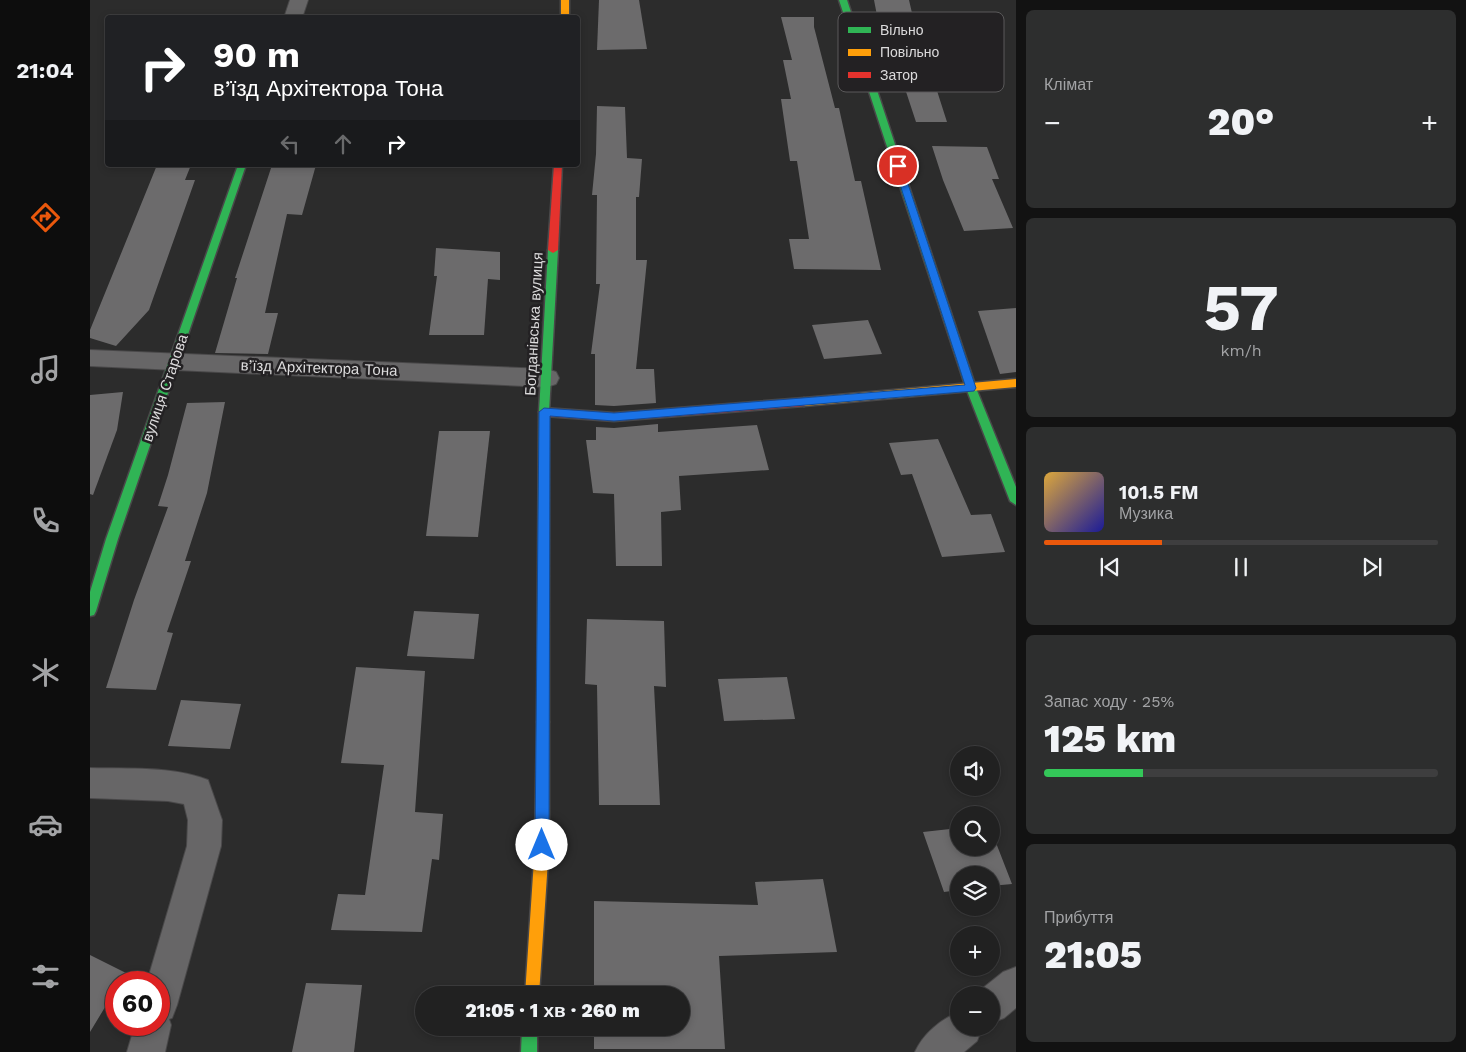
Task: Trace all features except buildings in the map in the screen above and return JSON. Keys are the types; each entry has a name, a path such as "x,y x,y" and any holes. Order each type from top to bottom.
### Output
{"street":[{"path":"294,15 299,0"},
{"path":"565,15 566,0"},
{"path":"843,0 847,12"},
{"path":"873,92 971,388 1016,501"},
{"name":"вулиця Старова","path":"90,611 112,539 241,167"},
{"name":"Богданівська вулиця","path":"533,986 542,845 544,412 558,167"},
{"name":"в’їзд Архітектора Тона","path":"90,358 547,378"},
{"path":"544,412 614,417 971,388 1016,382"},
{"path":"90,783 168,786 196,791 205,820 204,846 169,971"},
{"path":"1000,998 1016,985"},
{"path":"146,1052 151,1036"},
{"path":"529,1052 530,1036"},
{"path":"934,1052 954,1036"}],"traffic: fast":[{"path":"843,0 847,12"},
{"path":"873,92 971,388 1016,501"},
{"path":"90,611 112,539 241,167"},
{"path":"543,722 544,412 553,250"},
{"path":"529,1052 530,1036"}],"traffic: slow":[{"path":"565,0 565,15"},
{"path":"804,402 1016,383"},
{"path":"533,986 542,845 543,722"}],"traffic: jam":[{"path":"553,250 558,167"},
{"path":"544,412 614,417 804,402"}],"route":[{"path":"542,845 544,412 614,417 971,388 898,166"}]}
